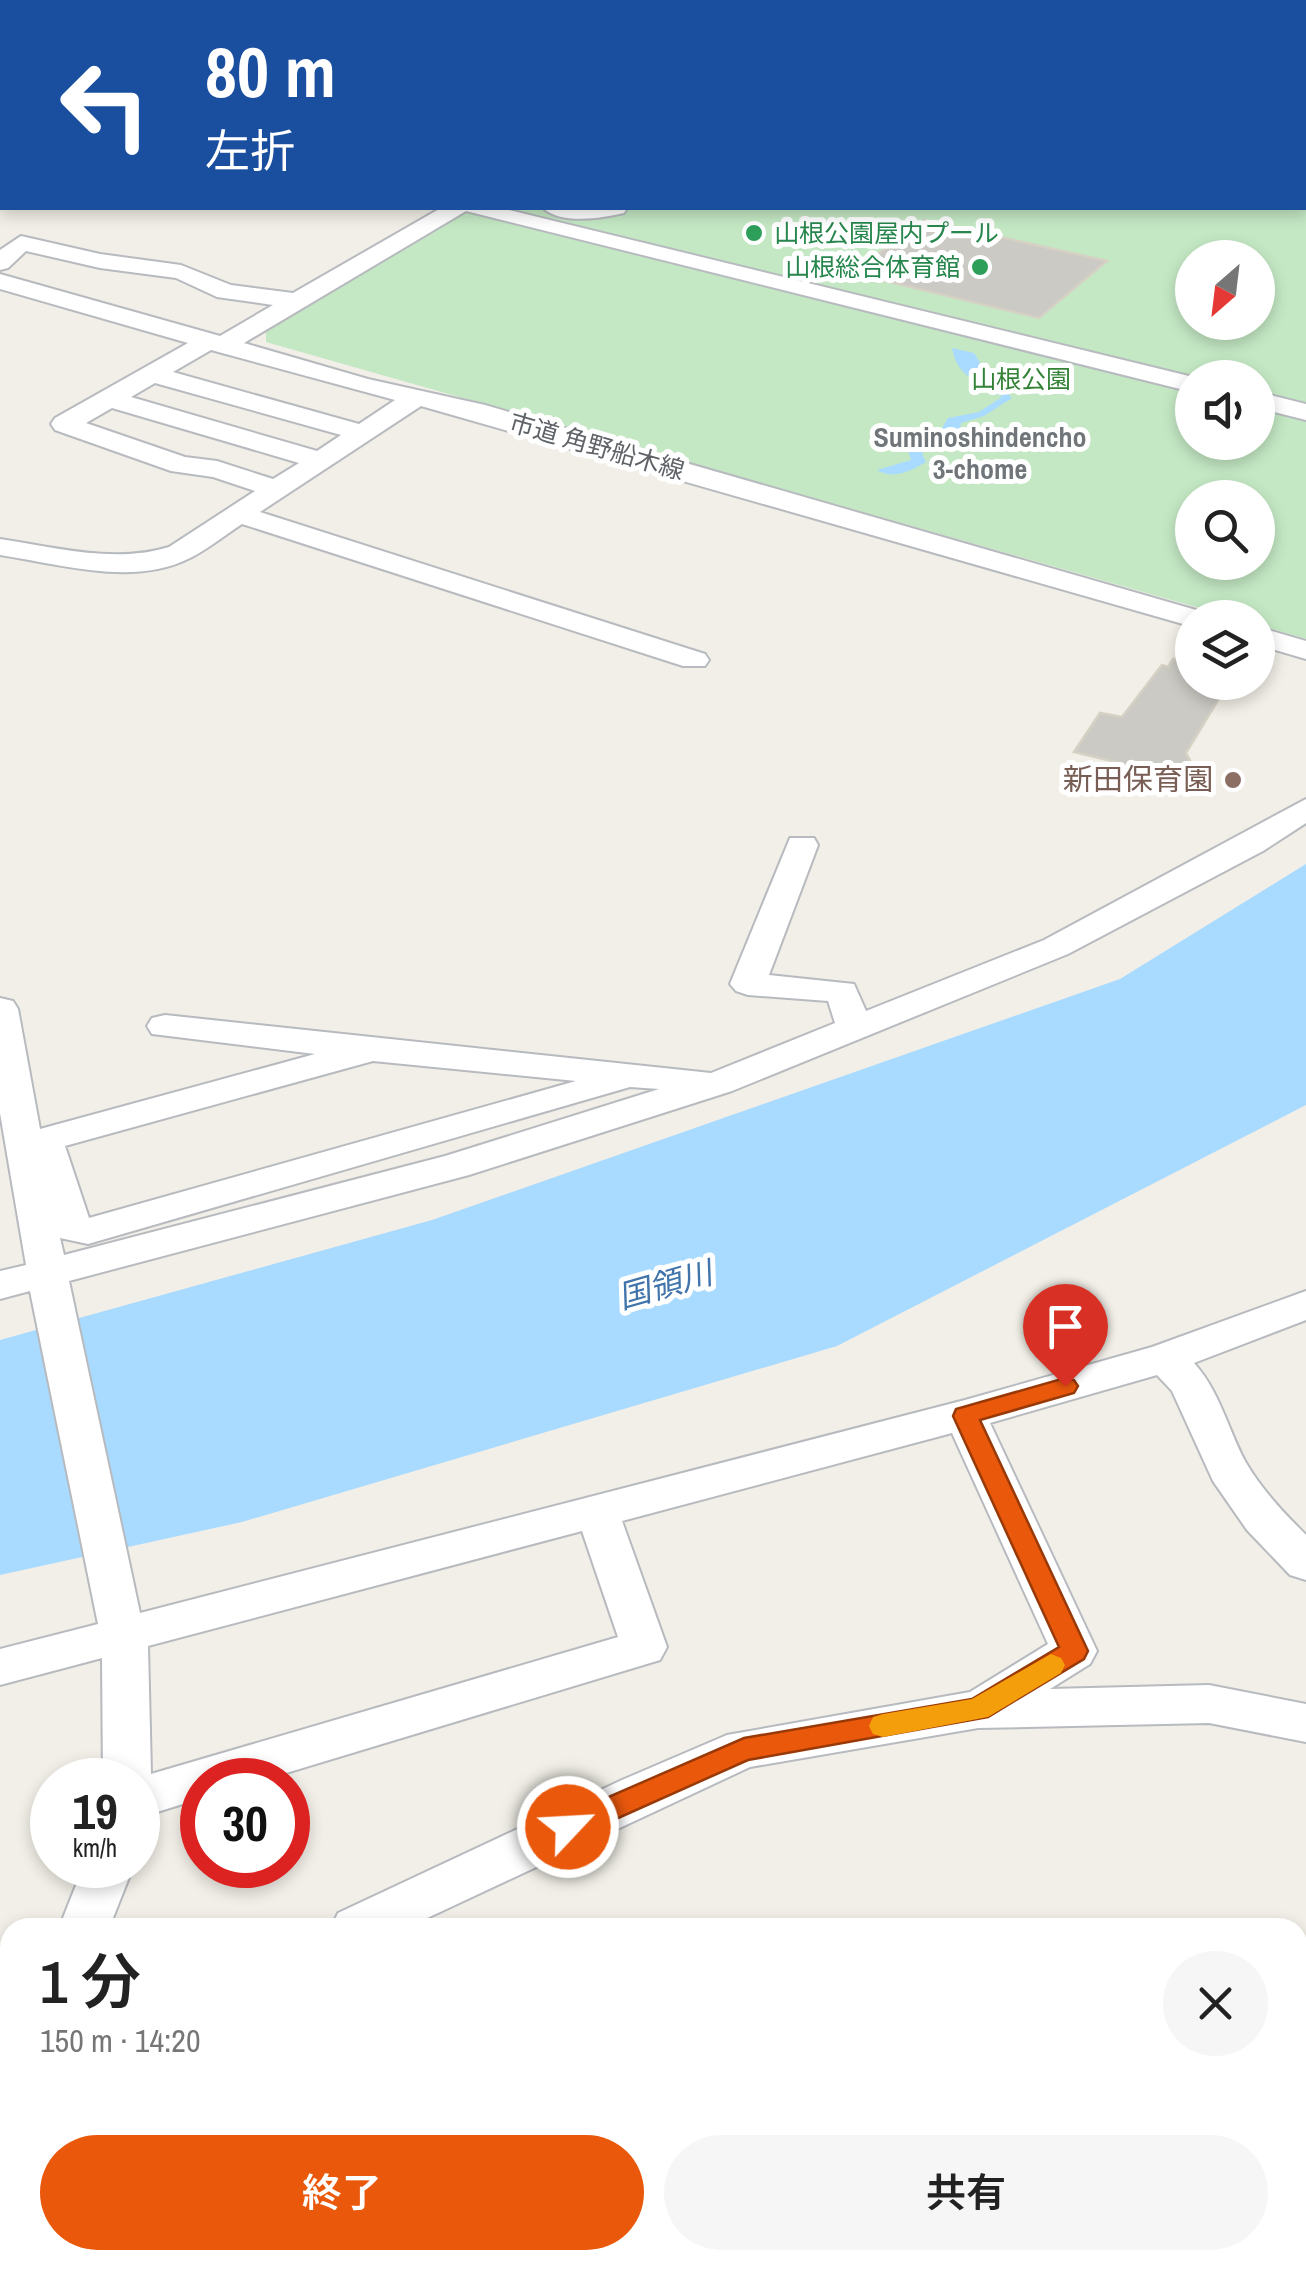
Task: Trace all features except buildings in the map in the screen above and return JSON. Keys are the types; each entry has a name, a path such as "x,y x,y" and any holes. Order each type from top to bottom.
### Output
{"street":[{"path":"493,210 1175,380"},
{"path":"576,210 606,210"},
{"path":"276,489 217,470 181,465 64,424 296,301 433,221 457,218"},
{"path":"0,263 10,240 100,261 181,272 226,292 296,301"},
{"name":"市道 角野船木線","path":"0,281 414,399 476,411 1175,613"},
{"path":"152,374 363,433"},
{"path":"108,399 319,460"},
{"path":"0,547 134,563 161,560 414,399"},
{"path":"1275,404 1306,412"},
{"path":"238,514 694,660"},
{"path":"1275,641 1306,650"},
{"path":"0,1285 49,1283 168,1244 456,1166 718,1083 1056,947 1251,844 1306,810"},
{"path":"802,844 748,984 842,992 855,1029"},
{"path":"0,1009 49,1283 122,1626 126,1758"},
{"path":"164,1026 718,1083"},
{"path":"24,1150 372,1050"},
{"path":"24,1150 73,1228 88,1231 637,1076"},
{"path":"0,1667 122,1626 598,1513 965,1416 1299,1316"},
{"path":"1165,1358 1189,1384 1228,1470 1262,1518 1306,1564"},
{"path":"965,1416 1074,1651 978,1709"},
{"path":"160,1791 644,1647 598,1513"},
{"path":"377,1918 639,1794 744,1750 978,1709 1209,1704 1306,1723"},
{"path":"88,1918 100,1888"}],"green space":[{"name":"山根公園","path":"469,210 1306,210 1306,639 1275,630 1275,600 1175,601 266,342 266,328"}],"water":[{"path":"952,348 974,353 986,372 1007,384 1001,387 1012,398 984,416 961,423 959,438 926,448 922,454 926,462 896,474 877,470 911,460 907,447 939,433 948,418 979,412 1002,397 965,374"},
{"name":"国領川","path":"1306,864 1306,1105 837,1346 242,1522 0,1575 0,1340 432,1220 1120,979"}],"slow traffic":[{"path":"883,1726 978,1709 1051,1665"}],"place":[{"name":"山根公園屋内プール","path":"754,233"},
{"name":"山根総合体育館","path":"980,267"},
{"name":"新田保育園","path":"1233,780"}],"district":[{"name":"Suminoshindencho 3-chome","path":"980,453"}],"route":[{"path":"568,1827 744,1750 978,1709 1074,1651 965,1416 1065,1386"}]}
